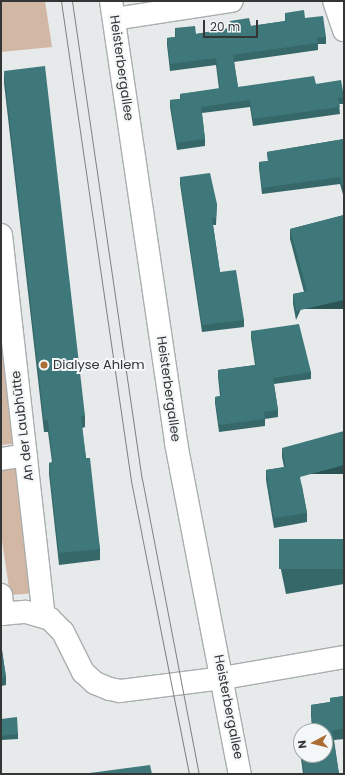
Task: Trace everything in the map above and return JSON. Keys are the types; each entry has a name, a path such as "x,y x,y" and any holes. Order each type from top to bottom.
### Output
{"street":[{"path":"112,10 232,1"},
{"path":"334,1 344,30"},
{"name":"Heisterbergallee","path":"112,10 176,443 223,678 240,774"},
{"name":"An der Laubhütte","path":"1,235 44,616"},
{"path":"1,458 26,456"},
{"path":"2,608 44,616 60,627 83,672 102,687 120,691 223,678 344,657"}],"shaded area":[{"path":"1,1 45,1 52,47 1,52"},
{"path":"1,280 20,443 1,445"},
{"path":"15,462 36,593 10,595 1,534 1,464"}],"building":[{"path":"304,10 305,18 323,16 326,37 317,38 318,43 233,55 238,87 314,76 316,84 341,80 344,97 338,98 340,107 253,119 250,100 201,107 205,139 177,143 170,100 181,99 180,94 220,88 216,58 170,64 167,38 176,37 175,28 195,26 196,34 231,28 230,21 249,18 251,26 286,21 285,13"},
{"path":"45,66 85,416 81,416 86,458 90,458 100,549 59,553 49,463 53,462 48,420 44,420 4,71"},
{"path":"344,139 344,192 340,177 262,188 259,162 268,161 267,152"},
{"path":"210,173 217,204 216,218 212,218 220,272 236,270 244,320 202,325 180,177"},
{"path":"344,215 344,300 296,311 293,294 307,291 290,229"},
{"path":"299,324 311,372 273,378 278,410 264,412 265,419 219,425 215,397 221,396 218,370 256,365 251,331"},
{"path":"344,431 344,465 300,477 307,513 274,518 266,470 286,467 282,448"},
{"path":"279,539 344,539 344,569 279,569"},
{"path":"1,644 6,677 1,678"},
{"path":"344,696 344,729 333,730 333,723 312,723 311,705 330,702 330,698"},
{"path":"17,717 18,734 1,736 1,719"},
{"path":"333,736 339,774 304,774 303,763 333,763"},
{"path":"150,765 152,774 82,774"}],"tram line":[{"path":"61,1 131,481 189,774"},
{"path":"72,1 142,479 199,774"}],"place":[{"name":"Dialyse Ahlem","path":"44,365"}]}
